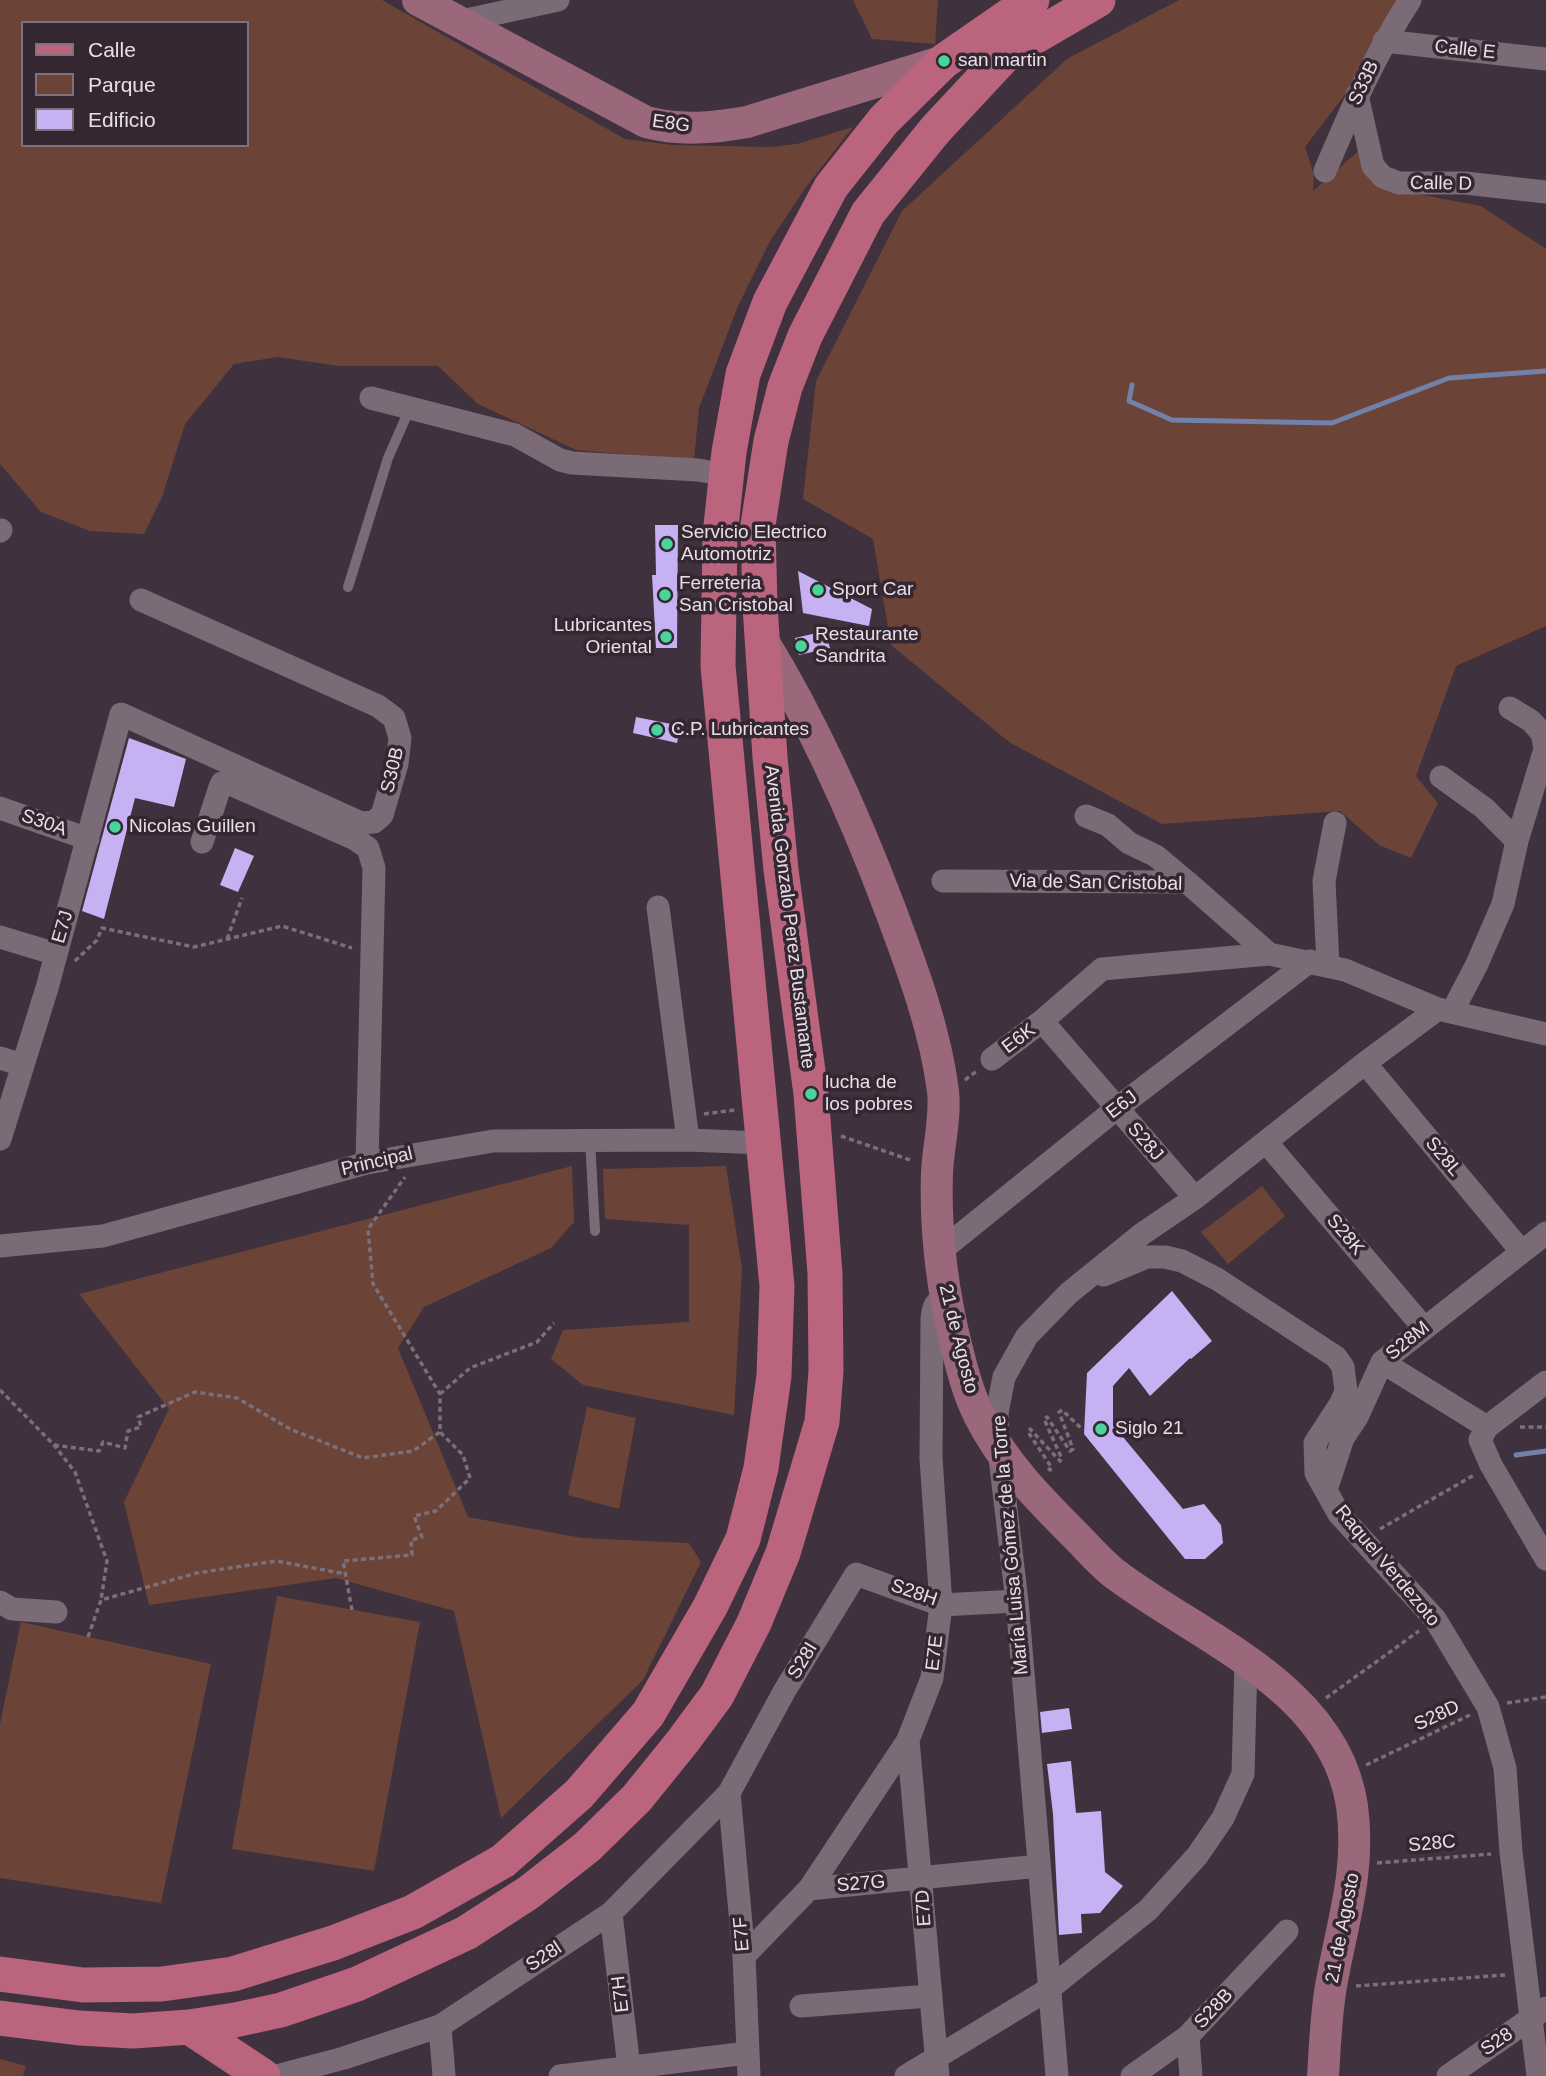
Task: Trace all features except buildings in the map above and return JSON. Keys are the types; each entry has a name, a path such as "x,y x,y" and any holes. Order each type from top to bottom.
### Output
{"main road":[{"path":"0,1974 83,1985 162,1984 245,1970 334,1943 413,1912 503,1861 579,1794 648,1714 710,1607 743,1539 761,1468 775,1376 777,1286 718,666 720,535 743,374 770,302 831,187 884,120 944,61 1032,0"},
{"name":"Avenida Gonzalo Perez Bustamante","path":"0,2018 79,2028 134,2031 189,2026 281,2010 357,1984 466,1933 528,1893 587,1847 637,1798 684,1741 717,1695 768,1592 783,1553 822,1422 826,1371 825,1273 811,1094 769,757 758,524 771,441 785,387 805,336 868,213 936,129 1007,53 1098,0"},
{"path":"189,2026 263,2076"}],"street":[{"name":"E8G","path":"418,0 646,122 668,128 717,128 747,122 944,61"},
{"path":"457,22 558,0"},
{"name":"S33B","path":"1325,171 1357,95 1384,41 1410,0"},
{"name":"Calle E","path":"1384,41 1546,59"},
{"name":"Calle D","path":"1357,95 1373,166 1383,177 1399,183 1465,183 1546,192"},
{"path":"371,398 516,435 560,460 572,463 698,470 727,475"},
{"name":"S30B","path":"121,714 361,823 374,822 382,815 397,764 400,738 394,718 378,706 141,600"},
{"name":"21 de Agosto","path":"763,641 790,685 840,786 909,959 931,1030 944,1096 937,1169 939,1253 964,1376 978,1413 999,1450 1030,1490 1115,1575 1282,1688 1307,1712 1335,1752 1345,1775 1352,1804 1355,1865 1331,1988 1323,2076"},
{"path":"1445,1011 1477,964 1503,904 1517,841 1545,749 1542,733 1531,721 1510,708"},
{"name":"E7J","path":"0,1139 47,988 121,714"},
{"path":"1441,777 1484,808 1517,841"},
{"path":"202,842 222,783 228,783 355,839 368,848 374,867 367,1163"},
{"name":"S30A","path":"0,808 88,839"},
{"path":"1086,816 1108,825 1129,844 1156,856 1187,882"},
{"path":"1319,963 1324,881 1335,823"},
{"name":"Via de San Cristobal","path":"943,881 1187,882 1269,954"},
{"path":"658,907 688,1140"},
{"path":"0,937 55,954"},
{"path":"1269,954 1345,970 1445,1011 1546,1034"},
{"name":"E6K","path":"992,1059 1042,1021 1102,969 1269,954"},
{"name":"E6J","path":"939,1253 1116,1109 1319,963"},
{"name":"María Luisa Gómez de la Torre","path":"1057,2076 1017,1601 996,1413 1004,1377 1027,1336 1069,1293 1142,1234 1195,1198 1365,1063 1445,1011"},
{"name":"S28J","path":"1042,1021 1195,1198"},
{"path":"0,1058 22,1065"},
{"name":"S28L","path":"1365,1063 1522,1252"},
{"name":"Principal","path":"0,1246 103,1236 367,1163 494,1140 688,1140 763,1143"},
{"name":"S28K","path":"1266,1142 1424,1328"},
{"name":"S28M","path":"1326,1490 1343,1438 1357,1417 1382,1362 1546,1233"},
{"name":"Raquel Verdezoto","path":"1069,1293 1147,1257 1173,1259 1217,1279 1336,1357 1343,1367 1346,1391 1315,1443 1316,1473 1339,1514 1435,1619 1488,1707 1505,1768 1511,1852 1525,1973 1539,2013 1538,2076"},
{"name":"E7E","path":"744,1956 809,1889 908,1740 932,1678 941,1605 931,1458 932,1319 937,1301 946,1296"},
{"path":"1382,1362 1487,1427"},
{"path":"1546,1382 1487,1427 1480,1440 1491,1465 1546,1559"},
{"name":"S28H","path":"856,1574 941,1605 1017,1601"},
{"name":"S28I","path":"752,1750 785,1690 856,1574"},
{"path":"0,1602 12,1609 57,1612"},
{"path":"906,2076 937,2067 1049,1989 1148,1910 1196,1856 1223,1818 1243,1774 1246,1662"},
{"name":"E7D","path":"908,1740 937,2067"},
{"name":"S28l","path":"275,2076 344,2058 440,2026 611,1913 729,1793 752,1750"},
{"name":"E7F","path":"729,1793 744,1956 748,2065"},
{"name":"S27G","path":"809,1889 1039,1866"},
{"name":"E7H","path":"611,1913 630,2072"},
{"name":"S28B","path":"1132,2076 1188,2036 1287,1931"},
{"path":"801,2006 929,1996"},
{"name":"S28","path":"1448,2076 1539,2013"},
{"path":"440,2026 444,2076"},
{"path":"1188,2036 1191,2076"},
{"path":"560,2076 748,2065"}],"lane":[{"path":"348,587 388,458 410,408"},
{"path":"590,1140 595,1231"}],"path":[{"path":"227,939 242,898"},
{"path":"47,988 97,940 102,928 194,947 282,926 371,954"},
{"name":"E6K","path":"944,1096 992,1059"},
{"path":"685,1116 732,1110"},
{"path":"837,1134 937,1169"},
{"path":"352,1610 343,1561 412,1555 411,1540 422,1537 414,1516 436,1511 470,1478 463,1455 440,1432 440,1394 373,1284 368,1229 422,1152"},
{"path":"440,1394 470,1368 537,1342 554,1323"},
{"path":"0,1390 54,1445 75,1472 107,1561 101,1600 88,1637"},
{"path":"54,1445 99,1451 103,1442 125,1448 128,1431 141,1427 138,1417 195,1392 237,1398 290,1429 363,1458 413,1451 440,1432"},
{"path":"1031,1450 1050,1470 1052,1468 1028,1432 1030,1429 1060,1461 1062,1459 1044,1419 1046,1417 1070,1451 1073,1449 1059,1412 1062,1410 1082,1429"},
{"path":"1362,1539 1491,1465"},
{"path":"101,1600 197,1573 276,1561 346,1574"},
{"path":"1307,1712 1435,1619"},
{"name":"S28D","path":"1345,1775 1488,1707 1546,1697"},
{"name":"S28C","path":"1355,1865 1511,1852"},
{"path":"1331,1988 1525,1973"}],"green space":[{"path":"0,0 382,0 625,139 672,145 769,147 797,144 853,127 806,187 770,241 738,306 699,408 694,460 576,450 478,404 438,366 339,366 278,357 234,364 185,424 162,497 144,534 90,531 41,512 0,464"},
{"path":"853,0 938,0 935,44 872,39"},
{"path":"1179,0 1417,0 1305,147 1314,175 1313,191 1371,140 1380,187 1481,206 1546,249 1546,626 1456,666 1416,776 1438,803 1411,858 1379,845 1340,811 1162,824 1009,742 891,645 873,539 803,499 816,381 902,211 1067,59"},
{"path":"572,1166 574,1222 551,1248 424,1307 398,1348 468,1517 582,1538 689,1543 701,1562 643,1680 501,1818 454,1611 336,1578 149,1605 124,1502 169,1409 79,1294"},
{"path":"726,1166 742,1269 734,1415 583,1385 551,1359 563,1330 689,1322 689,1225 605,1219 603,1169"},
{"path":"1262,1186 1285,1216 1228,1264 1201,1232"},
{"path":"587,1407 636,1418 619,1509 568,1495"},
{"path":"277,1596 420,1622 374,1871 232,1849"},
{"path":"21,1622 211,1664 161,1903 0,1878 0,1724"},
{"path":"0,2059 26,2066 23,2076 0,2076"}],"waterway":[{"path":"1132,385 1129,401 1172,420 1332,423 1449,378 1546,371"},
{"path":"1516,1455 1546,1451"}],"place":[{"name":"san martin","path":"944,61"},
{"name":"Servicio Electrico Automotriz","path":"667,544"},
{"name":"Sport Car","path":"818,590"},
{"name":"Ferreteria San Cristobal","path":"665,595"},
{"name":"Lubricantes Oriental","path":"666,637"},
{"name":"Restaurante Sandrita","path":"801,646"},
{"name":"C.P. Lubricantes","path":"657,730"},
{"name":"Nicolas Guillen","path":"115,827"},
{"name":"lucha de los pobres","path":"811,1094"},
{"name":"Siglo 21","path":"1101,1429"}]}
